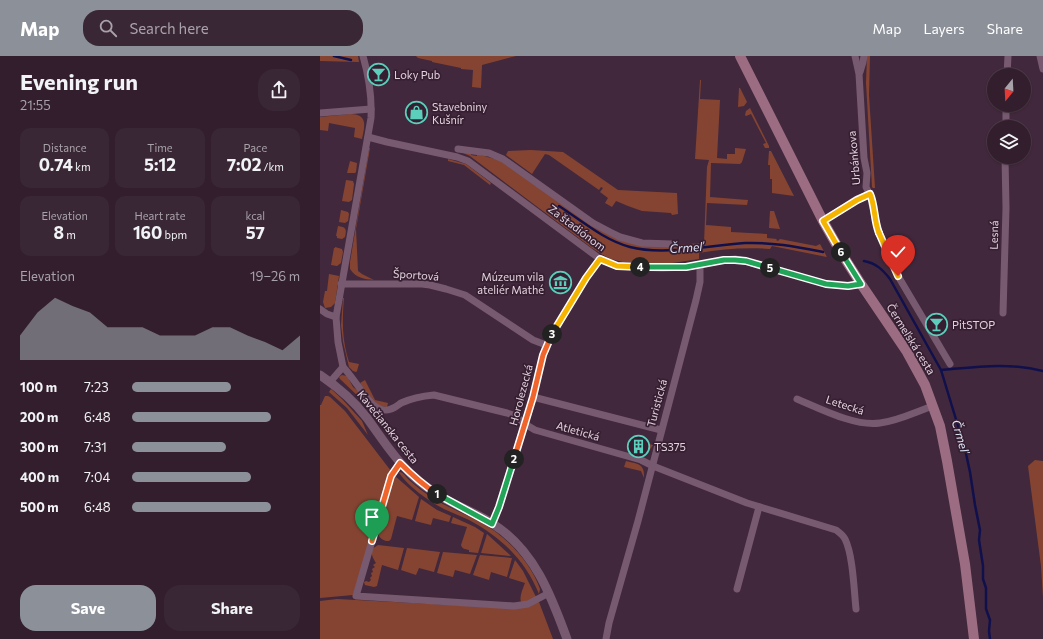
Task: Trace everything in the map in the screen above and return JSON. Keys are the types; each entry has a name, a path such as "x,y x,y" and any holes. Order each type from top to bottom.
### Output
{"main road":[{"name":"Čermeľská cesta","path":"740,56 823,221 861,284 916,366 925,385 940,426 947,461 965,564 974,639"}],"street":[{"path":"330,382 343,367 338,342 336,317 368,137 371,109 370,90 363,56"},
{"name":"Urbánkova","path":"856,56 859,74 864,158 867,173 866,187 872,199 878,230 898,276 950,364"},
{"name":"Urbánkova","path":"859,74 864,56"},
{"path":"1007,68 1008,56"},
{"path":"1040,56 1043,69"},
{"path":"320,113 371,109"},
{"name":"Za štadiónom","path":"368,137 457,157 468,161 600,259 617,266 686,267 724,260 735,260 746,261 826,284 848,286 861,284"},
{"name":"Za štadiónom","path":"458,150 490,154 503,159 594,222 620,237 642,243 672,244"},
{"name":"Lesná","path":"1003,313 1006,164"},
{"path":"823,221 857,200 870,194"},
{"name":"Horolezecká","path":"492,524 499,507 525,424 546,345 586,278 600,259"},
{"name":"Turistická","path":"606,639 609,623 653,466 700,282 700,265"},
{"name":"Športová","path":"341,284 422,284 446,288 465,295 533,340 546,345"},
{"path":"320,309 331,316 336,317"},
{"name":"Atletická","path":"343,367 376,406 382,410 391,409 410,399 434,395 507,413 516,416 535,430 641,460 759,507 831,528 840,533 845,540 849,554 856,609"},
{"name":"Kavečianska cesta","path":"320,375 342,392 358,408 400,463 411,474 442,498 471,511 492,524 514,541 526,554 538,572 556,609 567,639"},
{"name":"Atletická","path":"533,397 661,430"},
{"name":"Letecká","path":"797,398 851,420 868,424 889,422 933,406"},
{"path":"400,463 390,479 356,596 514,606 528,604 549,594"},
{"path":"737,589 759,507"}],"shaded area":[{"path":"320,56 358,56 359,62 320,61"},
{"path":"416,56 516,56 482,65 481,88 472,87 473,70 461,69 432,62"},
{"path":"867,56 870,56 869,95 875,188 872,187 866,83"},
{"path":"700,80 700,99 720,100 717,158 727,159 727,154 735,154 735,148 746,149 740,164 711,163 710,197 748,200 747,205 707,203 706,225 731,227 731,232 767,234 767,238 777,239 776,240 778,241 780,239 816,246 820,244 827,257 772,246 770,249 752,248 716,250 699,253 699,259 659,265 623,262 611,259 592,248 470,156 463,153 471,152 471,155 477,156 477,154 502,161 596,226 658,246 704,243 707,167 709,160 695,159"},
{"path":"739,88 747,102 744,106 738,107"},
{"path":"750,108 769,148 765,148 763,144 766,143 751,114 745,115 746,111"},
{"path":"350,114 360,116 364,122 362,139 354,137 355,128 329,123 328,131 320,130 320,117"},
{"path":"369,148 356,229 358,271 374,280 358,276 350,269 350,262"},
{"path":"531,150 563,152 618,190 677,193 678,214 672,215 671,213 642,211 616,201 612,207 605,203 608,198 600,192 603,188 601,187 599,190 549,155 545,154 532,174 506,155 508,151"},
{"path":"769,151 771,151 794,196 772,193 770,165 768,165"},
{"path":"448,159 466,164 491,183 490,185 464,165 448,161"},
{"path":"350,161 357,163 355,173 347,173"},
{"path":"346,180 353,181 354,184 352,200 349,202 342,201"},
{"path":"341,210 348,212 349,214 348,221 345,223 339,222"},
{"path":"770,211 774,211 780,229 769,228"},
{"path":"338,226 343,227 346,230 345,237 342,239 337,238 336,236"},
{"path":"335,247 342,249 343,252 341,263 337,266 331,265"},
{"path":"329,274 339,276 335,303 331,307 325,308 323,302 325,291 327,291"},
{"path":"343,298 343,330 345,346 349,362 359,364 356,372 349,367 343,342 341,325"},
{"path":"342,375 347,376 353,387 382,412 381,417 340,379 339,377"},
{"path":"365,380 375,400 388,403 387,407 379,406 366,392 360,383"},
{"path":"331,389 362,421 368,435 347,408 329,392"},
{"path":"325,396 330,397 345,411 391,473 353,595 320,598 320,405"},
{"path":"635,440 653,445 649,451 644,454 630,451"},
{"path":"1035,460 1043,461 1043,598 1041,566 1028,466"},
{"path":"626,461 640,465 643,469 644,478 641,471 624,467"},
{"path":"400,472 431,497 480,522 499,534 516,550 530,569 540,589 539,594 527,570 502,542 469,520 444,509 425,498 408,484 399,473"},
{"path":"395,476 419,497 412,520 397,516 391,539 386,541 379,536 378,529 381,529 382,526 380,525 392,481"},
{"path":"421,499 437,510 451,516 449,522 433,518 431,525 415,521"},
{"path":"453,517 475,527 484,533 478,553 469,552 469,550 462,547 461,545 467,527 451,523"},
{"path":"487,534 511,556 481,553"},
{"path":"378,545 404,548 398,570 382,565 377,586 374,587 365,585 364,582 369,582 371,580 371,573 373,572 372,569 375,567 373,565 376,563 372,555 372,549"},
{"path":"407,548 440,552 434,572 419,568 416,575 401,570"},
{"path":"443,552 477,555 470,574 455,570 453,577 437,573"},
{"path":"480,555 512,558 507,577 491,572 489,580 473,575"},
{"path":"515,560 523,571 536,597 528,601 521,602 520,598 525,583 509,578"},
{"path":"337,599 470,606 539,602 553,639 320,639 320,601"}],"waterway":[{"name":"Črmeľ","path":"334,56 351,60"},
{"name":"Črmeľ","path":"559,206 593,230 611,240 630,247 672,250 731,244 765,243 823,252"},
{"name":"Črmeľ","path":"864,261 879,267 890,279 941,370 965,449 970,472 980,530 979,540 983,566 983,579 986,588 986,609 990,620 990,639"},
{"path":"941,370 1005,366 1030,368 1043,371"}],"place":[{"name":"Loky Pub","path":"379,75"},
{"name":"Stavebniny Kušnír","path":"416,113"},
{"name":"Múzeum vila ateliér Mathé","path":"560,283"},
{"name":"PitSTOP","path":"937,325"},
{"name":"TS375","path":"638,447"}],"route":[{"path":"372,541 391,476 400,463 426,487 442,498 471,511 492,524 499,507 533,397 546,345 586,278 600,259 617,266 662,268 686,267 724,260 746,261 826,284 839,286 861,284 823,221 857,200 870,194 878,230 898,276"}]}
